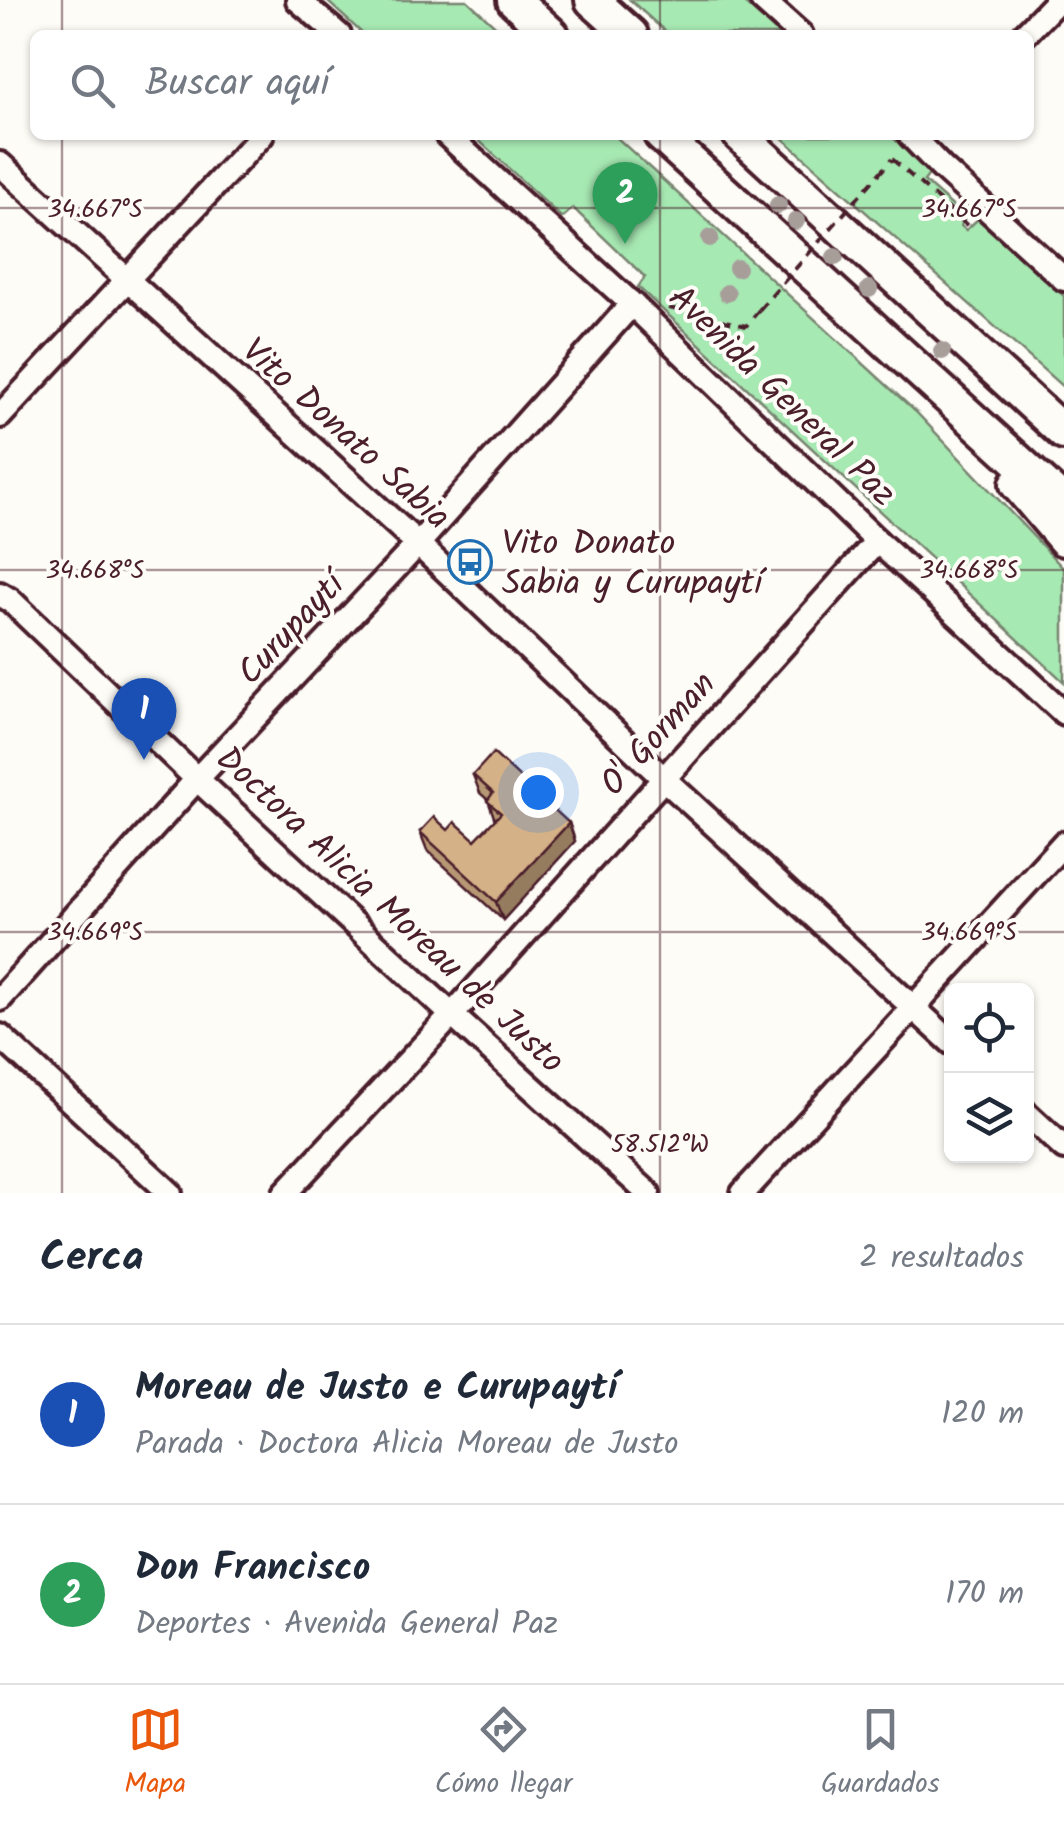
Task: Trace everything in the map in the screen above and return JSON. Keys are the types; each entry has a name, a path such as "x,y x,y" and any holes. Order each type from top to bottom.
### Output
{"highway":[{"path":"514,0 547,30"},
{"path":"592,0 625,30"},
{"path":"666,140 1064,503"},
{"path":"745,140 1064,433"},
{"path":"954,330 1064,414"},
{"path":"933,385 1064,539"}],"street":[{"path":"298,0 333,30"},
{"path":"762,0 795,30"},
{"path":"1029,30 1058,0"},
{"path":"0,416 257,140"},
{"name":"Avenida General Paz","path":"452,140 632,304 877,541 1064,713"},
{"path":"919,140 942,168 1064,279"},
{"name":"Vito Donato Sabia","path":"0,164 418,544 663,778 944,1035"},
{"name":"Curupaytí","path":"0,999 197,778 418,544 632,304"},
{"name":"O' Gorman","path":"285,1193 452,1015 877,541"},
{"name":"Doctora Alicia Moreau de Justo","path":"0,594 648,1193"},
{"path":"742,1193 1064,843"},
{"path":"0,1036 170,1193"},
{"path":"1034,1120 1064,1148"}],"path":[{"path":"670,309 746,326 892,159 968,226"}],"green space":[{"path":"326,0 467,0 500,30 359,30"},
{"path":"630,0 741,0 774,30 663,30"},
{"path":"478,140 619,140 916,412 1064,569 1064,682 638,287 645,277 573,208 562,218"},
{"path":"785,140 896,140 931,172 924,181 965,217 961,226 966,230 979,218 1064,296 1064,388"}],"building":[{"path":"493,753 569,823 496,902 420,832 434,817 448,830 455,822 475,840 501,813 487,801 493,793 473,775"}],"place":[{"name":"Don Francisco","path":"625,244"},
{"name":"Vito Donato Sabia y Curupaytí","path":"470,562"},
{"name":"Moreau de Justo e Curupaytí","path":"144,760"}]}
